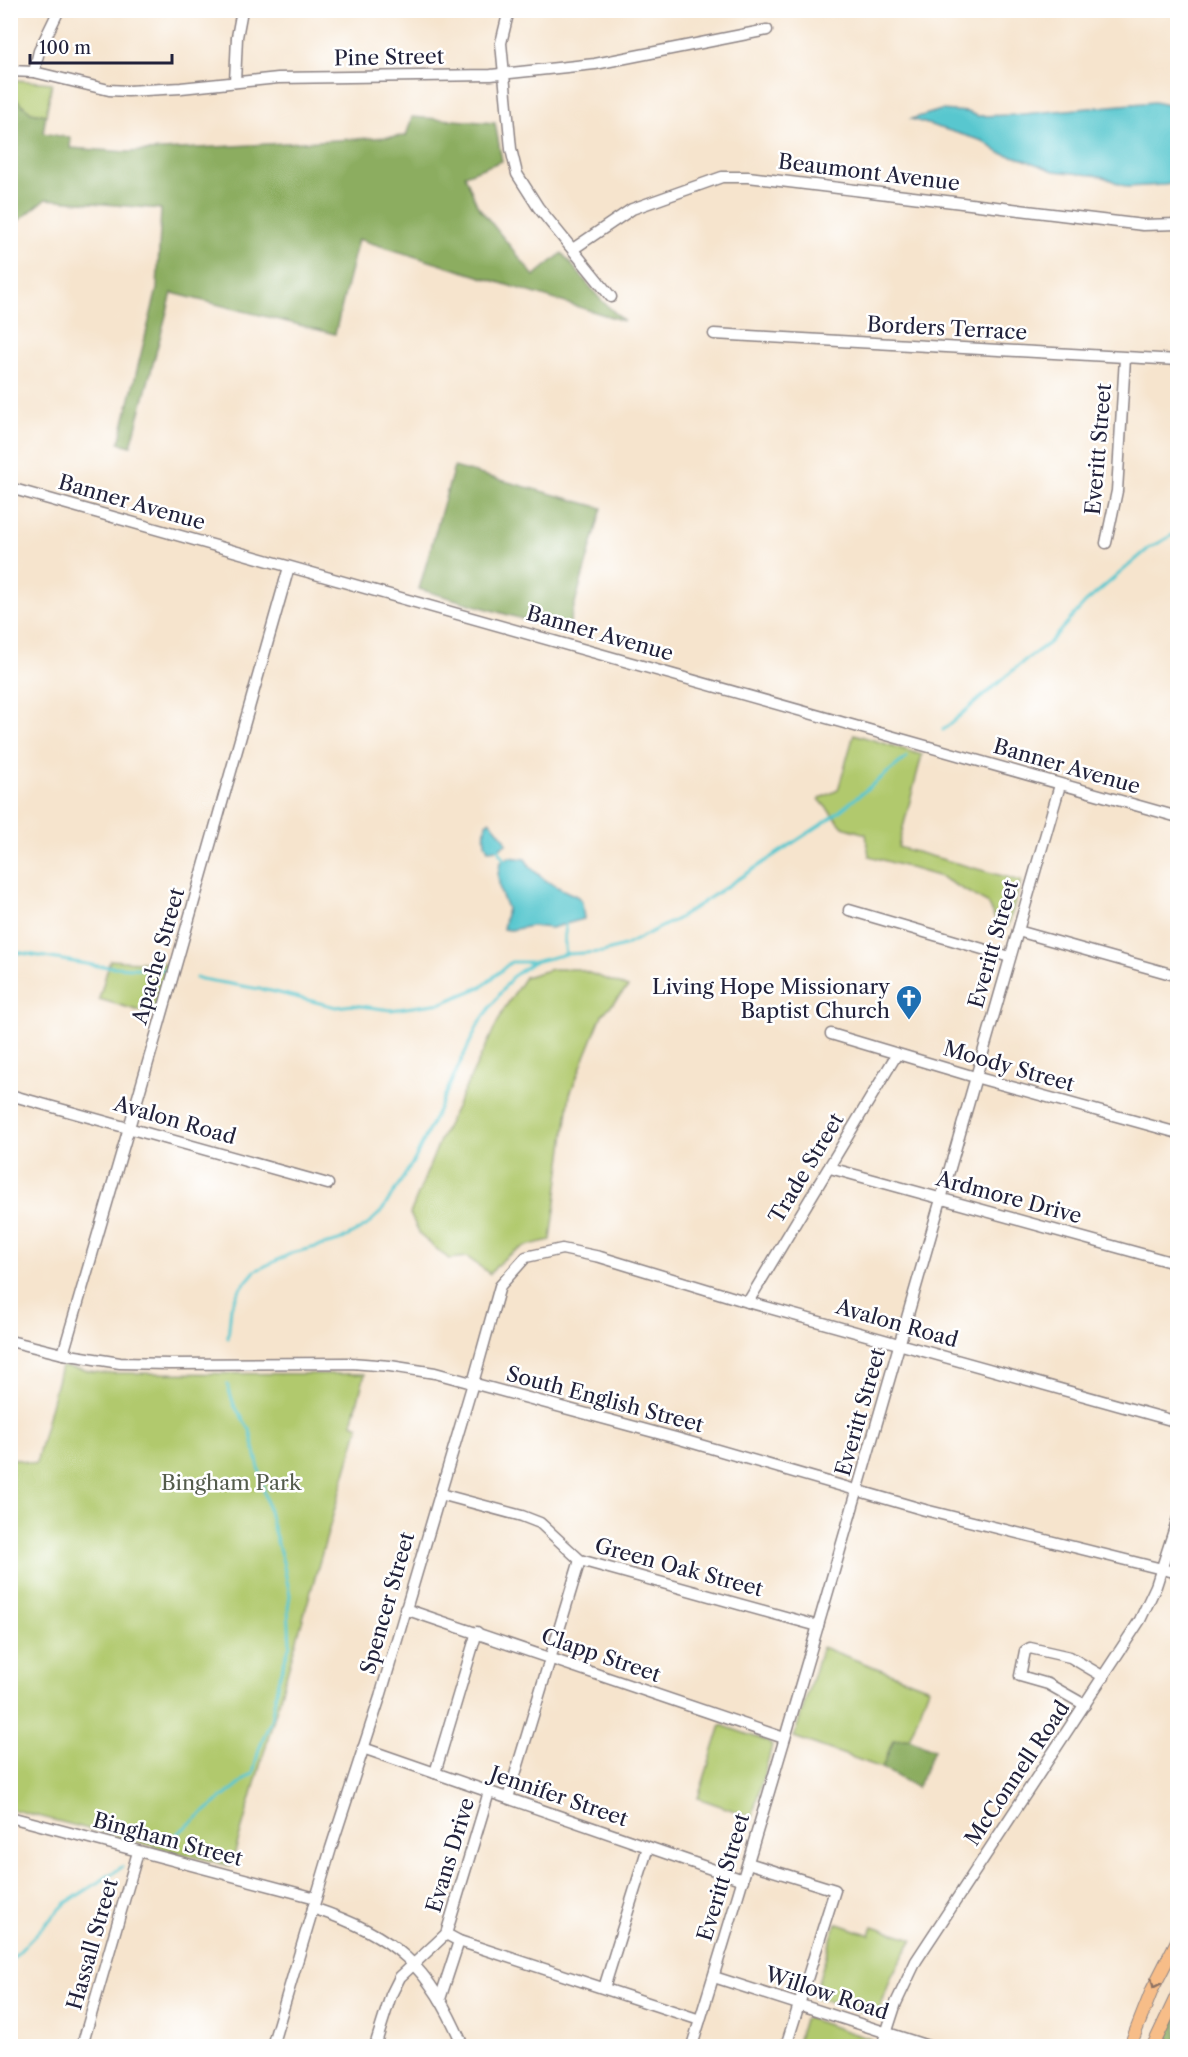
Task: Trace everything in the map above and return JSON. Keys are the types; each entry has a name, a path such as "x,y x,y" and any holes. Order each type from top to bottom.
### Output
{"main road":[{"path":"1130,2046 1152,1990 1178,1939"},
{"path":"1153,2046 1178,1993"}],"street":[{"path":"34,72 47,31 59,10"},
{"path":"234,82 237,37 242,10"},
{"path":"509,10 501,43 511,149 517,174 538,207 611,297"},
{"name":"Pine Street","path":"10,71 34,72 119,90 181,88 278,78 503,74 595,64 767,30"},
{"name":"Beaumont Avenue","path":"573,249 632,209 722,177 748,177 1143,225 1178,224"},
{"name":"Borders Terrace","path":"714,334 1178,360"},
{"name":"Everitt Street","path":"1106,543 1118,491 1125,358"},
{"name":"Banner Avenue","path":"10,488 1178,817"},
{"name":"Apache Street","path":"63,1354 289,567"},
{"name":"Everitt Street","path":"692,2046 858,1491 1060,785"},
{"path":"849,910 1010,957"},
{"path":"1018,930 1178,976"},
{"name":"Moody Street","path":"831,1034 975,1077 1178,1133"},
{"name":"Trade Street","path":"748,1302 897,1054"},
{"name":"Avalon Road","path":"10,1095 328,1184"},
{"name":"Ardmore Drive","path":"830,1168 1178,1264"},
{"name":"Spencer Street","path":"272,2046 440,1494 500,1286 526,1257 562,1249 606,1259"},
{"name":"Avalon Road","path":"606,1259 748,1302 1178,1422"},
{"name":"South English Street","path":"10,1341 63,1354 139,1364 328,1362 372,1364 423,1371 676,1438 858,1491 1031,1537 1178,1572"},
{"name":"Green Oak Street","path":"440,1494 540,1523 580,1560 818,1626"},
{"name":"McConnell Road","path":"882,2046 915,1960 1140,1620 1156,1586 1178,1518"},
{"path":"508,1798 580,1560"},
{"name":"Clapp Street","path":"405,1609 784,1738"},
{"path":"435,1773 477,1632"},
{"path":"1085,1705 1048,1684 1020,1676 1025,1651 1030,1648 1070,1658 1104,1677"},
{"name":"Jennifer Street","path":"363,1748 743,1880"},
{"name":"Evans Drive","path":"375,2046 395,1985 412,1964 446,1934 489,1792"},
{"name":"Bingham Street","path":"10,1817 314,1903 382,1937 412,1964 440,1999 464,2046"},
{"path":"604,1988 648,1847"},
{"name":"Hassall Street","path":"82,2046 138,1852"},
{"path":"748,1863 835,1890 786,2046"},
{"path":"446,1934 459,1941 700,2020"},
{"name":"Evans Drive","path":"440,1999 459,1941"},
{"name":"Willow Road","path":"714,1977 928,2046"}],"green space":[{"path":"11,81 52,83 46,115 31,112 11,95"},
{"path":"11,95 31,112 46,115 43,133 71,138 70,148 127,152 406,136 412,117 495,123 502,161 465,175 477,205 534,276 562,253 601,300 624,321 358,239 335,334 172,293 131,446 119,443 157,289 161,209 46,199 16,223 11,240"},
{"path":"454,467 602,508 567,632 419,589"},
{"path":"854,734 922,755 898,847 1021,881 1008,927 998,925 987,903 941,877 869,856 866,834 843,827 819,799 838,790"},
{"path":"110,960 169,964 153,1015 99,999"},
{"path":"552,969 578,969 628,987 602,1015 570,1094 551,1240 517,1250 496,1266 490,1274 467,1257 449,1259 421,1236 410,1214 440,1140 504,1009 525,977"},
{"name":"Bingham Park","path":"61,1366 102,1373 365,1374 352,1423 359,1426 231,1866 11,1809 11,1458 36,1464"},
{"path":"822,1647 929,1688 909,1739 893,1740 882,1768 794,1737"},
{"path":"721,1725 769,1742 772,1746 752,1817 698,1798"},
{"path":"909,1739 934,1750 917,1788 882,1768 894,1740"},
{"path":"836,1923 870,1935 873,1926 913,1939 892,1975 878,2014 875,2016 814,1995"},
{"path":"1177,2008 1177,2046 1161,2046"},
{"path":"807,2018 873,2042 871,2046 796,2046 804,2019"}],"water":[{"path":"1154,102 1172,106 1177,113 1177,177 1171,184 1127,187 1101,176 1054,171 1000,153 983,141 911,119 941,110 968,112 977,116 1013,115"},
{"path":"490,821 505,839 506,844 498,849 488,850 485,844 485,827"},
{"path":"509,857 525,859 542,878 578,897 582,902 584,919 551,928 531,926 511,930 503,929 507,908 500,891 498,875 500,863"}],"waterway":[{"path":"943,730 1024,661 1049,643 1085,603 1148,549 1178,532"},
{"path":"196,978 271,991 336,1007 353,1005 391,1010 442,1003 483,986 511,962 534,962 566,954 603,952 624,946 679,918 831,818 907,757"},
{"path":"497,845 504,861"},
{"path":"564,921 566,954"},
{"path":"10,951 98,966 167,970"},
{"path":"228,1338 231,1307 240,1289 255,1271 292,1253 339,1241 366,1226 381,1212 415,1159 479,1023 512,977 532,963"},
{"path":"167,1842 253,1773 259,1749 271,1720 278,1681 290,1644 288,1608 290,1595 283,1562 250,1430 234,1405 227,1384"},
{"path":"10,1961 66,1903 122,1867"}],"place":[{"name":"Living Hope Missionary Baptist Church","path":"909,1021"}]}
